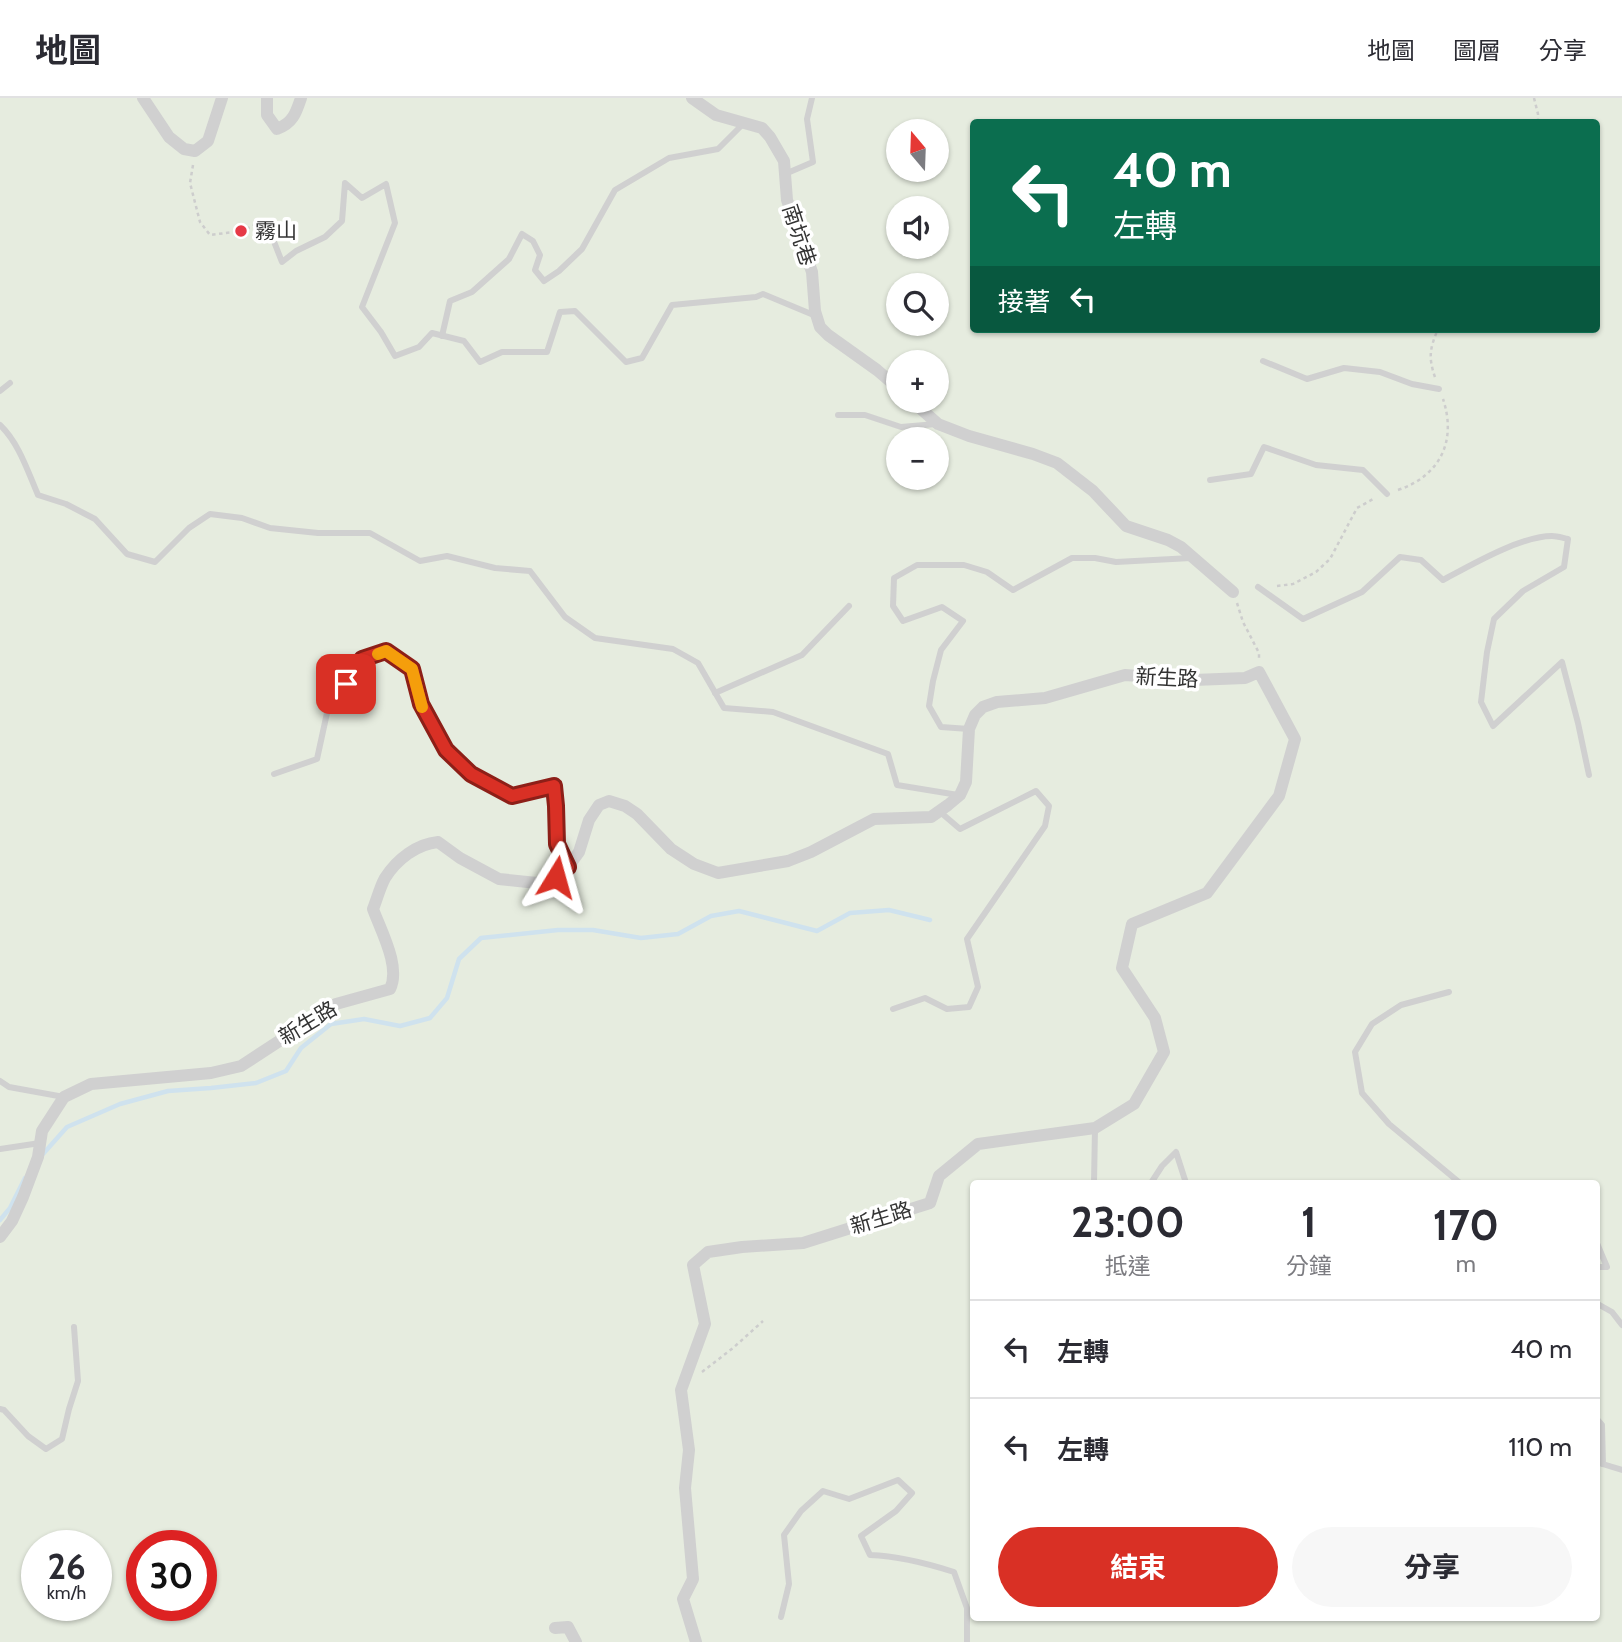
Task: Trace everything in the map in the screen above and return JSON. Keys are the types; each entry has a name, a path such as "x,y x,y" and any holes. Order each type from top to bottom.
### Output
{"street":[{"path":"143,98 169,137 184,149 195,151 208,141 222,98"},
{"path":"267,98 267,115 277,129 287,125 294,117 301,98"},
{"name":"南坑巷","path":"692,98 716,116 762,128 771,137 784,161 787,200 812,272 817,317"},
{"path":"817,317 820,327 828,335 886,378"},
{"path":"926,413 938,424 969,436 1057,463 1093,491 1126,526 1181,547 1233,592"},
{"name":"新生路","path":"696,1642 682,1599 693,1578 685,1488 689,1450 681,1390 705,1324 693,1265 708,1252 803,1243 930,1203 939,1176 978,1144 1095,1128 1134,1104 1164,1052 1155,1018 1122,968 1132,924 1207,893 1279,796 1295,739 1259,672 1245,678 1194,681 1125,675 1045,698 997,702 983,707 975,715 969,729"},
{"path":"568,867 579,852 589,820 599,805 609,801 625,806 637,814 671,849 694,864 718,873 788,860 811,852 874,819 931,817 960,795 966,782 969,729"},
{"name":"新生路","path":"64,1097 91,1084 211,1073 241,1066 336,1004 390,989 394,981 394,965 373,909 384,879 400,859 425,844 438,842 460,858 499,879 537,883 556,877 568,867"},
{"path":"0,1237 12,1222 31,1177 38,1157 42,1131 64,1097"},
{"path":"555,1628 568,1627 576,1642"}],"lane":[{"path":"785,174 813,162 807,119 812,98"},
{"path":"442,336 450,301 472,292 509,259 522,234 533,241 540,255 535,270 544,281 582,249 615,190 669,158 718,149 744,123"},
{"path":"271,234 282,262 296,251 325,237 342,221 345,183 362,198 386,184 396,223 362,307 395,356 419,347 432,333 464,341 480,362 502,352 547,352 560,312 575,311 626,362 642,358 672,305 756,297 763,294 817,317"},
{"path":"1263,361 1307,379 1344,368 1380,372 1412,384 1439,389"},
{"path":"0,391 10,383"},
{"path":"838,415 865,415 901,427 938,424"},
{"path":"0,425 19,450 38,495 66,504 95,519 127,554 155,562 189,528 210,514 242,519 270,528 318,533 370,533 420,561 447,556 495,568 530,571 565,617 595,638 673,649 698,663 724,708 774,712 888,754 897,785 960,795"},
{"path":"1210,480 1251,474 1264,447 1316,465 1363,470 1387,494"},
{"path":"1258,587 1303,619 1363,593 1400,557 1421,560 1443,580 1498,552 1536,538 1554,536 1568,540 1564,567 1523,591 1494,619 1481,702 1493,726 1562,662 1589,775"},
{"path":"969,729 941,726 929,706 941,650 963,621 942,607 903,621 893,606 894,578 917,565 964,565 987,572 1013,590 1072,558 1116,562 1193,558"},
{"path":"715,693 802,655 849,606"},
{"path":"274,774 317,759 327,713 362,659 386,651 412,669 421,704 446,750 471,774 512,796 554,786 557,844 568,867"},
{"path":"893,1009 925,998 947,1009 969,1007 978,987 967,939 1045,826 1049,806 1035,791 960,829 939,811"},
{"path":"1449,992 1401,1005 1372,1024 1355,1052 1362,1093 1389,1124 1456,1180"},
{"path":"0,1081 9,1087 64,1097"},
{"path":"1094,1180 1095,1128"},
{"path":"0,1149 40,1143"},
{"path":"1153,1180 1176,1152 1185,1180"},
{"path":"1600,1250 1607,1267 1600,1267"},
{"path":"1600,1305 1612,1312 1622,1325"},
{"path":"0,1409 46,1449 62,1439 78,1381 74,1327"},
{"path":"1600,1423 1600,1463 1622,1470"},
{"path":"781,1617 789,1584 784,1535 801,1510 823,1491 849,1499 898,1480 912,1493 896,1511 861,1536 870,1555 887,1555 918,1561 954,1572 967,1608 967,1642"}],"path":[{"path":"1534,98 1538,119"},
{"path":"195,151 190,183 200,222 211,235 241,231 262,222"},
{"path":"1233,592 1242,622 1259,653 1259,672"},
{"path":"681,1390 763,1321"}],"shaded area":[{"path":"0,98 1622,98 1622,1642 0,1642"}],"waterway":[{"path":"43,1154 67,1127 120,1104 168,1091 256,1083 286,1071 301,1048 331,1024 364,1019 400,1026 430,1018 447,998 459,959 481,938 558,930 593,930 641,938 678,934 711,916 739,911 817,931 850,913 889,910 930,920"},
{"path":"0,1220 10,1208 25,1178"}],"slow traffic":[{"path":"378,654 386,651 412,669 422,707"}],"place":[{"name":"霧山","path":"241,231"}],"route":[{"path":"346,684 362,659 386,651 412,669 421,704 446,750 471,774 512,796 554,786 557,844 568,867 556,877"}]}
